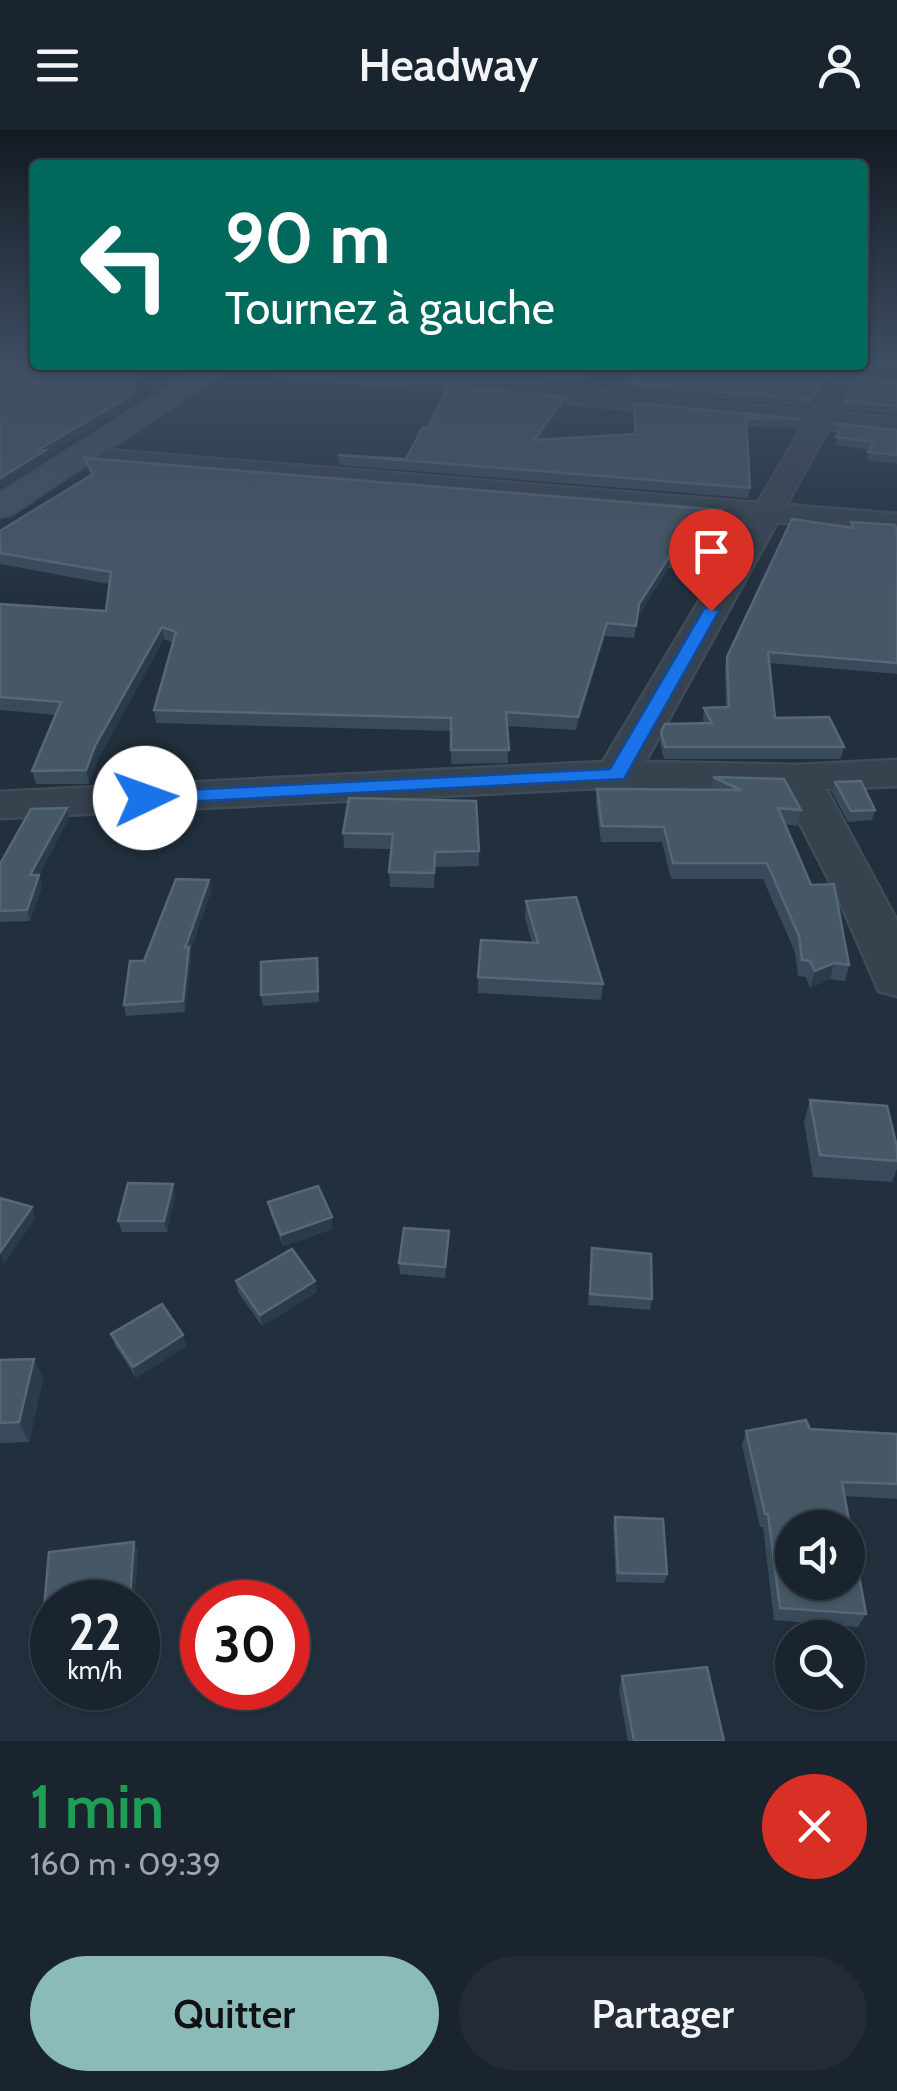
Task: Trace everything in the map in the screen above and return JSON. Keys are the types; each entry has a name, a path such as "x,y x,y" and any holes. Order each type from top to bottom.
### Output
{"main road":[{"path":"0,507 101,443"}],"street":[{"path":"617,774 807,443"},
{"path":"81,456 897,523"},
{"path":"0,805 617,774 798,778 897,773"},
{"path":"798,778 862,897 897,978"}],"building":[{"path":"0,443 50,443 40,449 46,450 0,478"},
{"path":"414,443 747,443 750,488 338,455 406,459"},
{"path":"873,443 897,443 897,455 868,452"},
{"path":"85,458 722,510 720,551 714,561 669,557 639,604 636,626 607,623 578,717 506,712 509,750 451,750 451,718 154,710 176,632 162,627 95,746 86,770 32,771 61,702 0,697 0,604 106,611 111,572 0,553 0,531 93,474"},
{"path":"792,519 853,528 851,522 895,525 897,663 768,652 775,718 829,717 844,747 665,747 661,732 665,724 712,723 704,708 729,707 727,657"},
{"path":"713,777 784,779 801,810 778,808 811,885 834,884 849,965 834,963 815,971 810,961 802,960 799,936 767,863 673,863 664,827 602,826 597,789 741,790"},
{"path":"861,781 875,810 851,811 835,782"},
{"path":"349,798 476,801 479,851 435,852 434,873 389,872 393,834 343,833"},
{"path":"67,808 30,875 39,875 27,910 0,911 0,864 31,809"},
{"path":"176,879 209,880 185,948 189,947 183,1001 124,1005 130,961 144,961"},
{"path":"576,897 603,984 478,977 481,940 538,943 526,901"},
{"path":"317,958 318,991 261,995 261,962"},
{"path":"810,1100 887,1106 897,1161 820,1155"},
{"path":"128,1183 173,1184 164,1221 118,1221"},
{"path":"318,1186 332,1217 281,1235 268,1202"},
{"path":"0,1198 32,1207 0,1252"},
{"path":"404,1228 449,1231 445,1267 399,1263"},
{"path":"592,1248 651,1254 652,1299 590,1294"},
{"path":"292,1249 315,1281 260,1315 236,1281"},
{"path":"162,1304 183,1335 133,1367 111,1334"},
{"path":"34,1359 19,1422 0,1423 0,1360"},
{"path":"806,1420 810,1429 897,1434 897,1484 842,1482 847,1510 775,1510 775,1569 746,1431"},
{"path":"615,1517 663,1519 667,1574 618,1573"},
{"path":"134,1542 131,1580 46,1580 49,1552"},
{"path":"779,1600 863,1600 866,1614 780,1608"},
{"path":"707,1667 724,1741 634,1741 622,1676"}],"route":[{"path":"145,798 617,774 711,611"}]}
